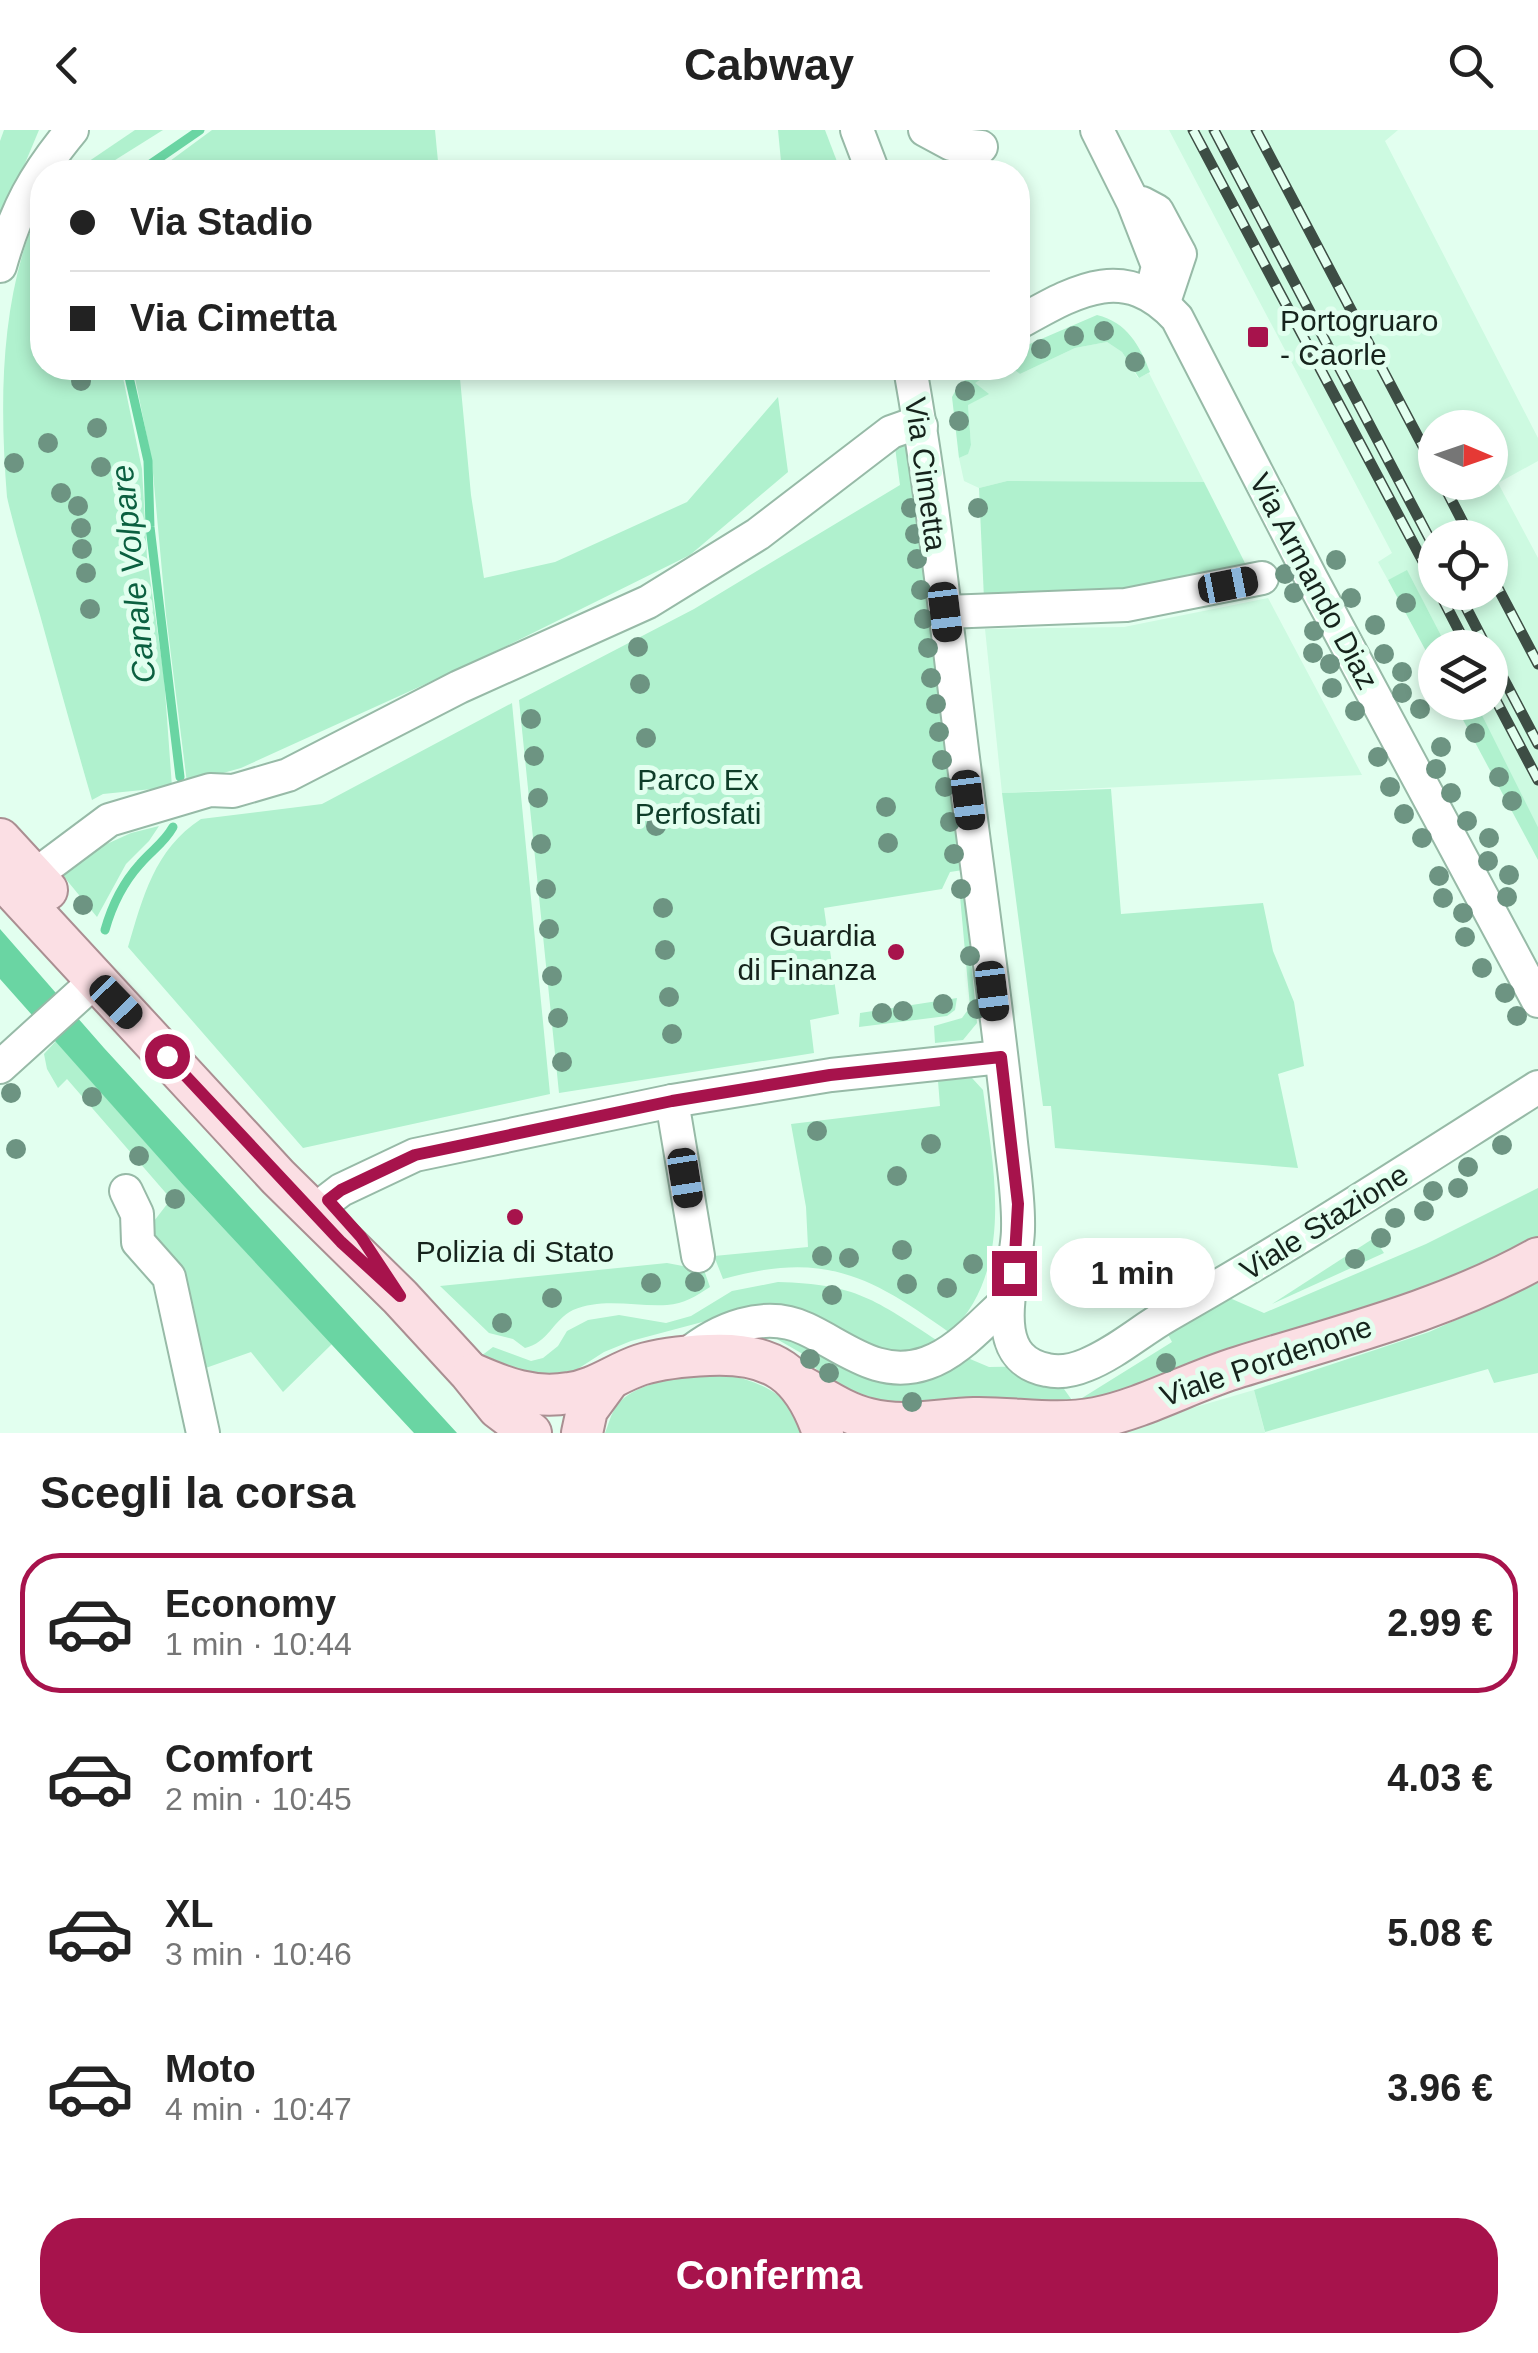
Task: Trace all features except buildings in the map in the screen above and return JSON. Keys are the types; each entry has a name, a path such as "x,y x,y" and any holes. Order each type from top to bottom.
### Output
{"main road":[{"path":"13,862 70,1004 278,1177 400,1296 498,1408 532,1433"},
{"path":"13,862 361,1237 400,1296"},
{"name":"Viale Pordenone","path":"470,1372 529,1394 574,1393 644,1364 685,1356 752,1356 778,1367 801,1386 852,1415 914,1428 978,1418 1052,1422 1112,1414 1237,1367 1310,1347 1438,1303 1538,1258"},
{"path":"582,1433 587,1410 609,1380"},
{"path":"801,1386 823,1433"}],"street":[{"path":"47,160 72,130"},
{"path":"858,130 868,160"},
{"path":"924,130 951,144 983,150"},
{"path":"1030,317 1086,288 1124,286 1156,298 1180,254 1157,210 1133,202 1097,130"},
{"path":"0,266 9,234 30,188"},
{"name":"Via Armando Diaz","path":"1156,298 1183,330 1538,1001"},
{"name":"Via Cimetta","path":"912,380 1001,1057 1018,1228 1014,1273 1006,1302"},
{"path":"13,862 109,820 210,790 233,791 288,775 459,687 648,602 758,534 891,432 920,426 931,380"},
{"path":"945,612 1126,605 1262,578"},
{"path":"3,1058 70,1004 115,985 244,1130 268,1136"},
{"path":"328,1200 415,1155 672,1101 830,1075 1001,1057"},
{"name":"Viale Stazione","path":"1006,1302 1015,1348 1032,1365 1052,1371 1072,1370 1110,1354 1152,1324 1248,1270 1538,1087"},
{"path":"672,1101 698,1256"},
{"path":"126,1191 137,1214 138,1242 168,1277 202,1433"},
{"path":"685,1356 722,1331 740,1324 774,1321 806,1329 862,1361 886,1366 923,1365 949,1351 1006,1302"}],"shaded area":[{"path":"1169,130 1398,130 1385,141 1538,438 1538,461 1508,478 1508,410 1418,410 1418,500 1507,500 1538,558 1538,827 1484,720 1508,720 1508,630 1438,630 1428,610 1508,610 1508,520 1418,520 1418,592 1407,571 1388,580 1378,562 1392,553"},
{"path":"1107,342 1122,352 1138,378 1149,373 1204,482 1007,481 979,488 964,481 959,458 967,454 971,445 968,405 974,383 1030,380 1030,369 1075,348"},
{"path":"1268,598 1362,775 1002,793 985,629 1124,627"},
{"path":"0,929 457,1433 414,1433 183,1185 0,979"},
{"path":"1254,1390 1265,1433 1111,1433 1117,1430"}],"green space":[{"path":"4,130 39,130 0,223 0,141"},
{"path":"135,130 163,130 115,160 91,160"},
{"path":"212,130 435,130 438,160 171,160"},
{"path":"778,130 825,130 836,160 781,160"},
{"path":"29,234 30,380 123,380 142,469 147,557 164,677 172,787 103,794 92,800 18,542 7,497 4,364 12,297"},
{"path":"1097,315 1117,323 1131,336 1150,372 1139,378 1122,352 1107,342 1075,348 1030,369 1030,344"},
{"path":"135,380 460,380 484,578 555,562 687,502 778,397 788,472 690,555 474,662 241,768 187,783 152,462"},
{"path":"980,380 975,383 989,394 968,405 971,445 968,454 959,458 952,397 959,384"},
{"name":"Parco Ex Perfosfati","path":"912,444 963,870 950,872 942,889 824,908 839,1014 810,1020 814,1053 559,1093 519,700 694,609 900,485 895,447"},
{"path":"1007,481 1204,482 1247,567 1124,596 984,599 979,488"},
{"path":"1407,570 1418,591 1418,610 1428,610 1438,630 1418,630 1418,636 1388,580"},
{"path":"512,703 550,1094 303,1148 128,947 152,876 172,845 201,819 322,804"},
{"path":"1463,720 1484,720 1538,827 1538,860"},
{"path":"1111,789 1121,914 1263,903 1273,951 1294,1002 1304,1066 1278,1074 1298,1168 1055,1148 1051,1106 1043,1106 1002,793"},
{"path":"159,826 126,864 97,917 56,867 131,833"},
{"path":"964,884 977,1023 963,1040 935,1043 934,1026 962,1018 970,1007 959,885"},
{"path":"957,998 955,1010 947,1016 859,1027 860,1013"},
{"path":"56,1041 183,1185 332,1344 283,1392 251,1352 200,1370 141,1238 171,1199 67,1079 58,1088 44,1054"},
{"path":"972,1078 983,1090 992,1153 995,1218 984,1279 971,1308 950,1333 895,1296 844,1274 790,1267 723,1279 714,1256 808,1247 806,1207 791,1124 940,1106 938,1081"},
{"path":"1538,1188 1538,1238 1424,1288 1078,1406 883,1409 830,1383 801,1353 768,1334 800,1338 849,1372 900,1380 963,1356 989,1367 1098,1365 1064,1389 1074,1403 1172,1342 1163,1325 1221,1289 1232,1299 1264,1313 1426,1244"},
{"path":"1374,1238 1384,1253 1272,1304"},
{"path":"667,1263 704,1270 710,1287 673,1304 584,1306 566,1314 539,1341 525,1348 513,1339 489,1333 440,1286"},
{"path":"778,1282 827,1286 864,1297 938,1341 925,1350 894,1355 736,1313 631,1341 604,1352 562,1379 524,1379 481,1356 493,1347 531,1361 543,1358 558,1346 567,1331 588,1320 619,1315 666,1323 691,1316 732,1291"},
{"path":"1538,1283 1538,1373 1494,1383 1488,1369 1265,1432 1254,1390 1429,1332"},
{"path":"726,1375 774,1392 792,1409 804,1433 605,1433 614,1410 635,1391 665,1381"}],"waterway":[{"name":"Canale Volpare","path":"156,160 200,130"},
{"name":"Canale Volpare","path":"130,380 148,461 150,527 180,777"},
{"name":"Canale Volpare","path":"105,930 128,879 173,827"}],"railway":[{"path":"1193,130 1418,552"},
{"path":"1214,130 1420,520"},
{"path":"1256,130 1418,437"},
{"path":"1451,500 1462,520"},
{"path":"1508,607 1538,664"},
{"path":"1448,610 1459,630"},
{"path":"1467,610 1478,630"},
{"path":"1508,687 1538,744"},
{"path":"1506,720 1538,780"}],"place":[{"name":"Portogruaro - Caorle","path":"1258,337"},
{"name":"Guardia di Finanza","path":"896,952"},
{"name":"Polizia di Stato","path":"515,1217"}],"route":[{"path":"167,1056 341,1242 400,1296 361,1237 328,1200 415,1155 672,1101 830,1075 1001,1057 1018,1204 1014,1273"}]}
